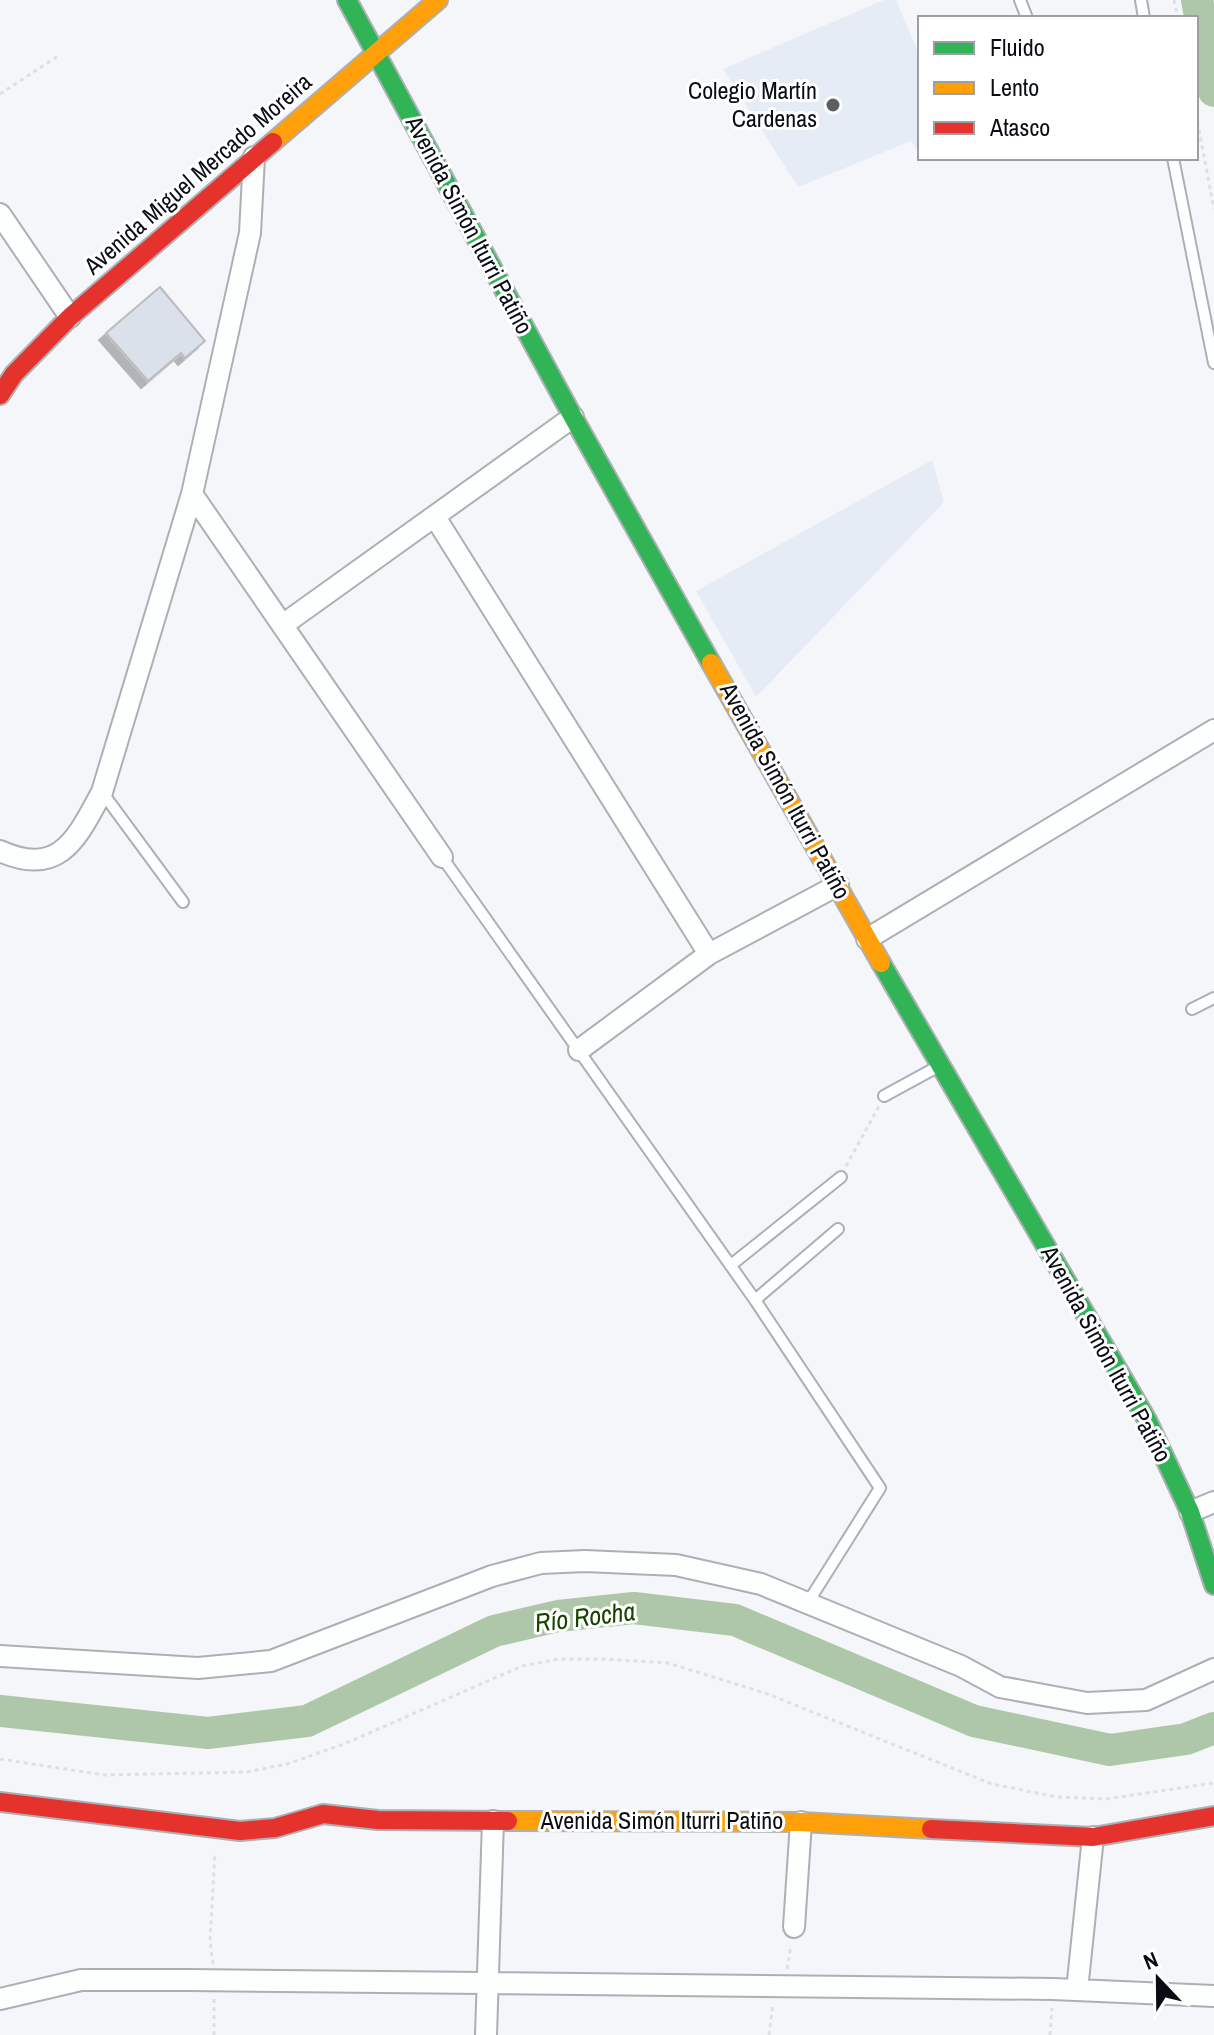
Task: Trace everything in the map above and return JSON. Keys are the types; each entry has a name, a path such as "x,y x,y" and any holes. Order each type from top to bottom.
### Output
{"street":[{"name":"Avenida Simón Iturri Patiño","path":"347,0 573,417 867,939 1147,1420 1190,1512 1214,1585"},
{"name":"Avenida Miguel Mercado Moreira","path":"0,395 14,374 70,317 438,0"},
{"path":"0,851 41,861 61,854 79,835 102,792 192,494 250,233 254,157"},
{"path":"0,214 70,317"},
{"path":"284,624 573,417"},
{"path":"192,494 442,857"},
{"path":"435,517 709,954"},
{"path":"867,939 1214,730"},
{"path":"579,1050 709,954 838,885"},
{"path":"1190,1512 1214,1502"},
{"path":"0,1656 198,1668 271,1661 492,1576 541,1563 676,1565 761,1584 961,1666 1000,1687 1087,1703 1146,1700 1214,1669"},
{"name":"Avenida Simón Iturri Patiño","path":"0,1802 240,1831 275,1828 323,1814 378,1820 801,1822 1093,1837 1214,1816"},
{"path":"486,2035 485,1981 493,1821"},
{"path":"794,1927 801,1822"},
{"path":"1077,1990 1093,1837"},
{"path":"0,1999 81,1980 780,1985 1053,1989 1214,1996"}],"lane":[{"path":"1173,160 1214,363"},
{"path":"102,792 183,902"},
{"path":"442,857 731,1265 880,1488 807,1604"},
{"path":"1192,1009 1214,998"},
{"path":"884,1096 940,1065"},
{"path":"731,1265 841,1177"},
{"path":"755,1300 838,1229"}],"path":[{"path":"0,94 58,56"},
{"path":"1198,125 1214,209"},
{"path":"841,1177 884,1096"},
{"path":"0,1759 104,1775 247,1772 287,1764 344,1744 522,1666 559,1659 603,1659 668,1663 765,1693 992,1784 1057,1797 1106,1799 1214,1783"},
{"path":"214,2035 215,1980 210,1941 216,1828"},
{"path":"769,2035 794,1927"},
{"path":"1050,2035 1053,1989"}],"shaded area":[{"name":"Colegio Martín Cardenas","path":"884,0 896,0 918,52 918,151 911,141 798,187 723,69"},
{"path":"932,460 944,502 756,697 696,591"}],"building":[{"path":"160,287 205,341 185,358 181,353 148,381 106,333"}],"waterway":[{"path":"1197,0 1214,91"},
{"name":"Río Rocha","path":"0,1711 208,1733 307,1721 494,1631 558,1616 634,1608 735,1620 974,1721 1110,1750 1186,1739 1214,1728"}],"traffic: fast":[{"path":"347,0 573,417 711,663"},
{"path":"881,963 1147,1420 1190,1512 1214,1585"}],"traffic: slow":[{"path":"273,142 438,0"},
{"path":"711,663 881,963"},
{"path":"508,1821 801,1822 931,1829"}],"traffic: jam":[{"path":"0,395 14,374 70,317 273,142"},
{"path":"0,1802 240,1831 275,1828 323,1814 378,1820 508,1821"},
{"path":"931,1829 1093,1837 1214,1816"}],"place":[{"name":"Colegio Martín Cardenas","path":"833,105"}]}
